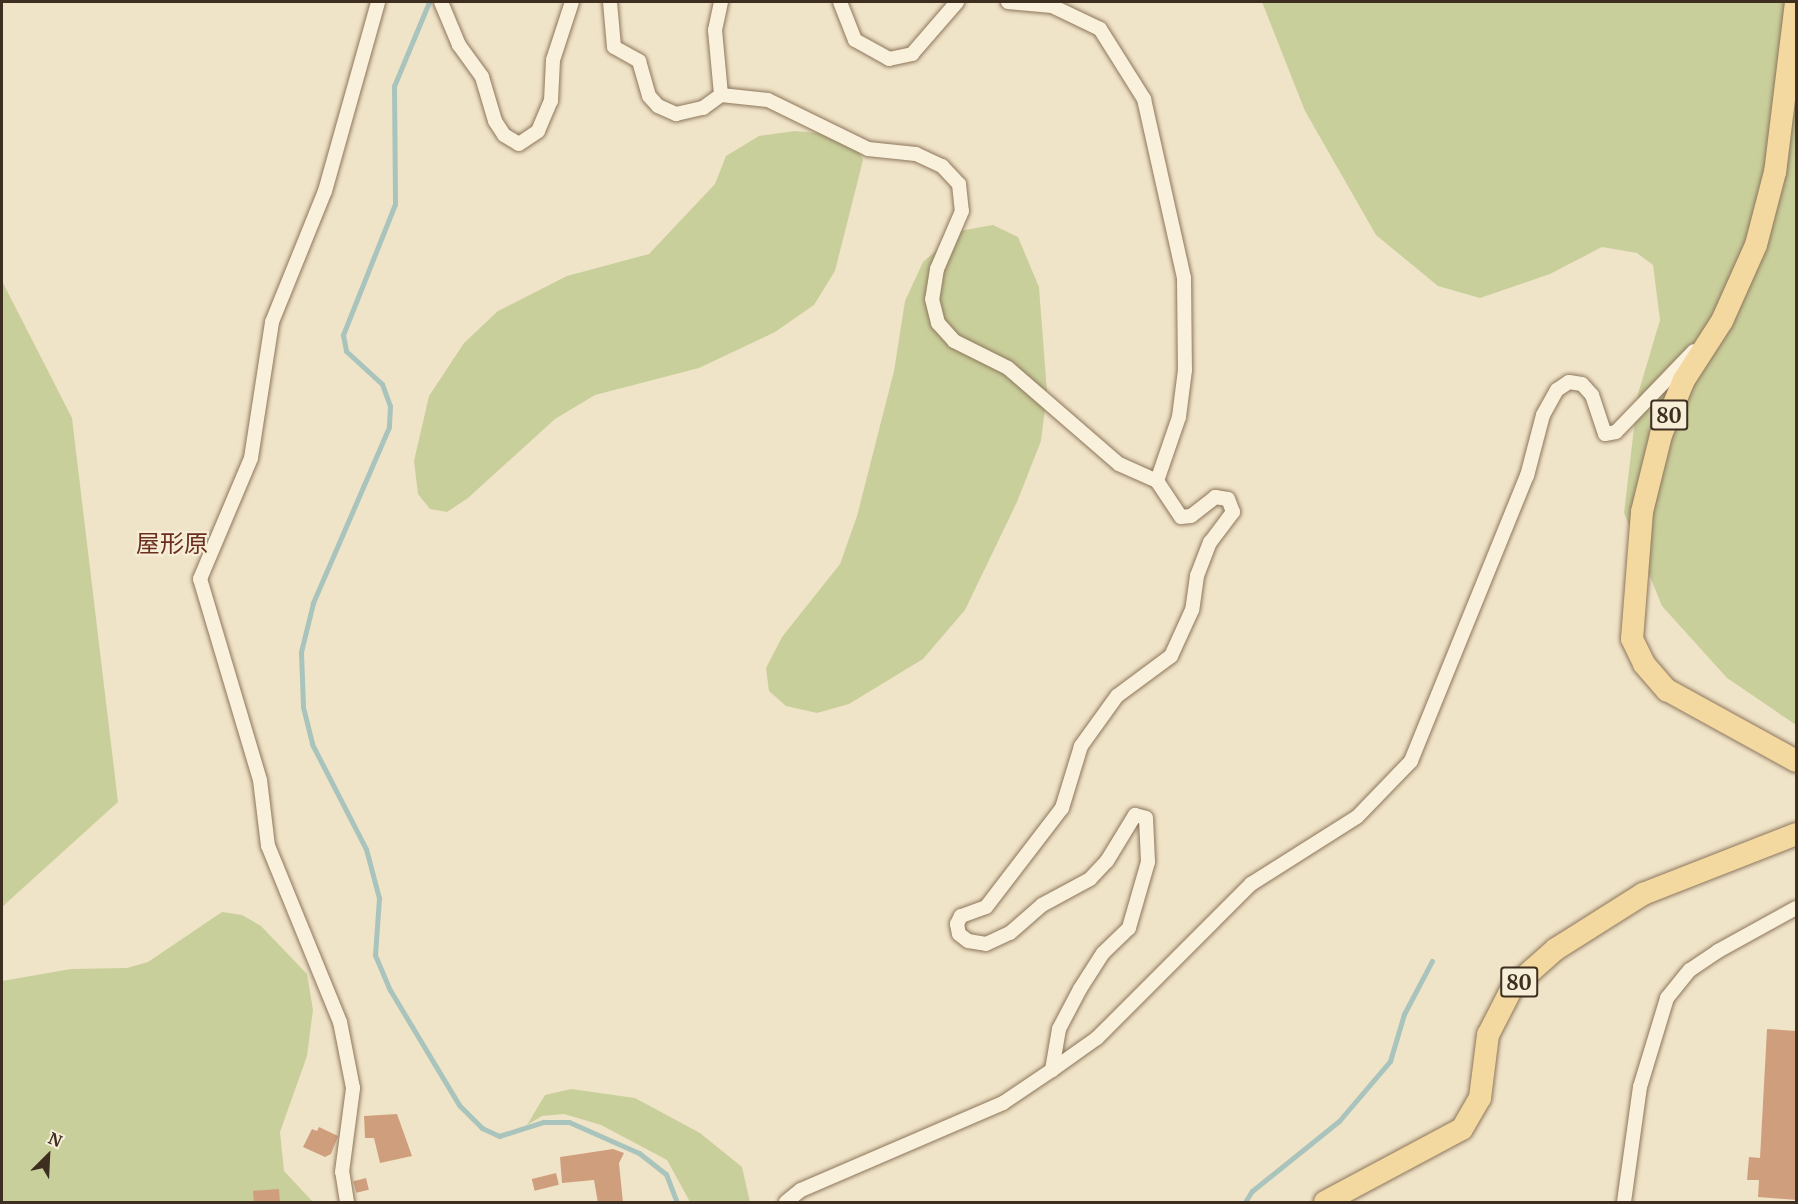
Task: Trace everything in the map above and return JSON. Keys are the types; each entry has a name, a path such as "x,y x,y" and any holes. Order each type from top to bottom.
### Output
{"main road":[{"name":"80","path":"1796,2 1775,172 1756,245 1722,321 1684,380 1661,435 1642,512 1632,639 1644,664 1667,690 1797,761"},
{"name":"80","path":"1325,1203 1462,1129 1480,1098 1488,1035 1512,988 1556,949 1643,894 1797,834"}],"street":[{"path":"347,1203 342,1172 353,1088 340,1022 268,846 260,780 200,579 251,458 272,322 325,191 378,2"},
{"path":"441,2 459,45 482,77 495,121 504,135 519,144 538,131 551,101 553,60 572,2"},
{"path":"610,2 614,47 639,61 649,96 658,106 676,114 703,108 721,95 768,100 868,149 916,154 942,166 959,184 962,211 937,269 932,299 938,323 954,341 1008,368 1119,464 1157,481 1181,517 1191,516 1215,497 1228,499 1233,512 1210,542 1197,576 1192,610 1171,656 1116,696 1081,746 1062,808 986,907 961,916 957,924 959,934 968,941 986,945 1010,933 1042,905 1090,879 1107,861 1135,815 1146,818 1148,862 1130,928 1103,953 1080,989 1059,1029 1052,1070"},
{"path":"721,2 715,30 721,95"},
{"path":"840,2 855,40 890,59 912,54 957,2"},
{"path":"1008,2 1052,6 1100,29 1144,99 1184,279 1185,370 1179,417 1157,481"},
{"path":"786,1203 801,1190 1003,1102 1052,1070 1097,1038 1251,884 1357,817 1412,761 1527,476 1543,415 1557,390 1569,382 1582,384 1592,395 1605,434 1616,432 1722,321"},
{"path":"1624,1203 1641,1087 1667,998 1690,970 1718,951 1797,908"}],"green space":[{"path":"1262,2 1796,2 1796,725 1727,678 1662,606 1624,513 1638,394 1660,320 1653,265 1637,253 1602,247 1550,274 1480,298 1438,286 1376,235 1305,111"},
{"path":"795,131 827,134 854,143 863,160 835,271 814,305 775,332 699,368 595,395 555,419 468,498 447,512 430,509 418,494 414,461 429,396 464,343 498,311 567,276 649,254 715,184 726,156 759,136"},
{"path":"993,225 1018,237 1039,287 1047,392 1041,441 1017,502 965,610 923,659 849,704 817,713 786,706 769,691 766,668 782,637 840,564 857,516 894,371 905,301 923,262 959,231"},
{"path":"2,281 72,418 118,802 2,907"},
{"path":"222,912 242,915 261,926 307,974 313,1010 307,1056 280,1132 284,1171 313,1202 2,1202 2,981 71,969 127,968 148,962"},
{"path":"571,1089 635,1098 700,1133 742,1167 750,1202 690,1202 667,1160 601,1125 564,1114 542,1116 527,1125 545,1095"}],"building":[{"path":"1767,1029 1797,1031 1797,1200 1758,1197 1759,1180 1747,1180 1749,1157 1760,1158"},
{"path":"397,1114 412,1156 380,1163 374,1138 365,1138 364,1116"},
{"path":"319,1127 338,1136 331,1154 325,1157 303,1147 312,1129 317,1131"},
{"path":"613,1149 624,1153 619,1163 623,1203 598,1203 594,1180 562,1183 560,1157"},
{"path":"556,1173 559,1185 535,1191 532,1179"},
{"path":"366,1178 369,1190 356,1193 353,1181"},
{"path":"279,1189 280,1202 254,1202 253,1191"}],"waterway":[{"path":"429,2 394,86 395,204 343,335 346,351 382,384 390,406 389,427 313,603 301,652 303,707 312,744 366,849 379,898 375,955 390,990 459,1105 482,1128 499,1136 543,1122 569,1122 639,1153 666,1174 677,1202"},
{"path":"1245,1202 1252,1191 1339,1121 1390,1061 1404,1014 1432,961"}],"district":[{"name":"屋形原","path":"172,544"}]}
